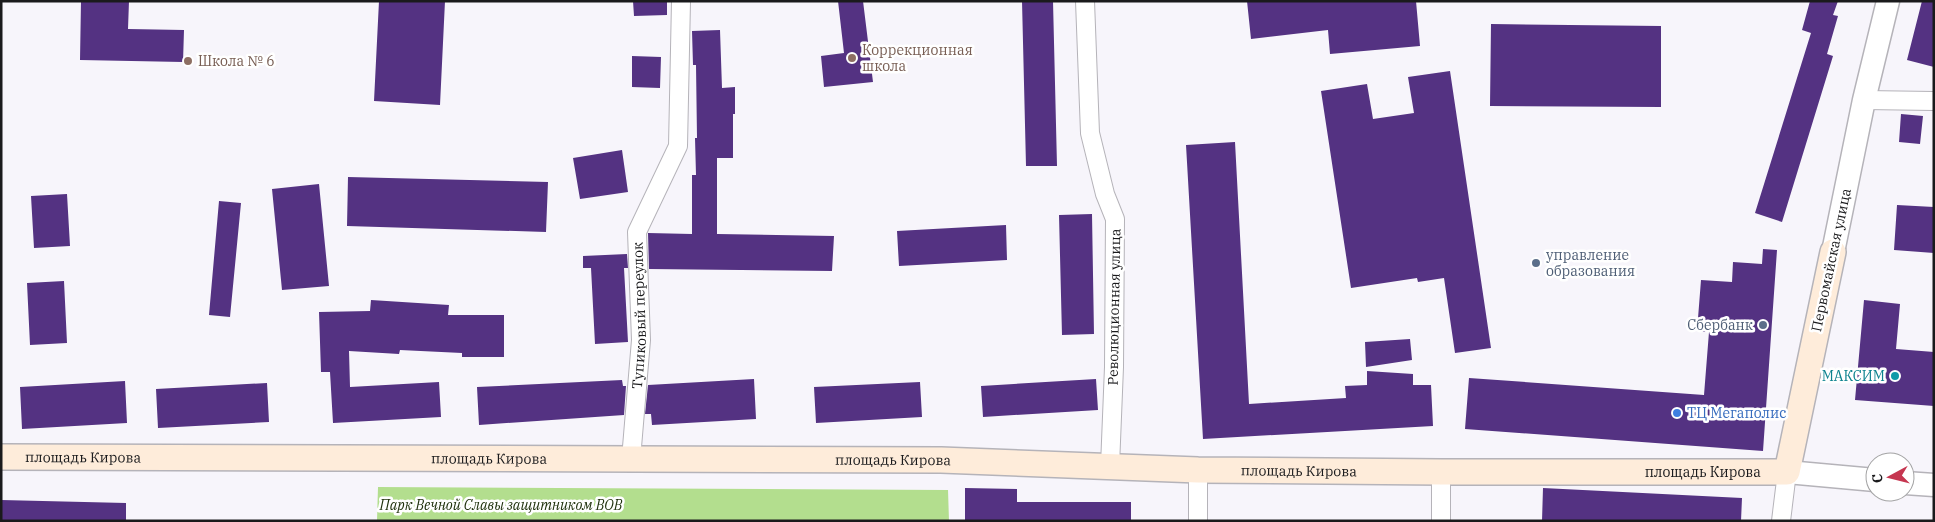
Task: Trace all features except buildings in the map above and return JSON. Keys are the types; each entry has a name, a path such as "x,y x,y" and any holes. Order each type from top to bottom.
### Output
{"main road":[{"name":"Первомайская улица","path":"1787,472 1833,252"},
{"name":"площадь Кирова","path":"1,457 941,460 1198,470 1787,472"}],"street":[{"name":"Тупиковый переулок","path":"632,459 641,340 637,232 678,146 681,1"},
{"name":"Революционная улица","path":"1084,1 1090,133 1105,194 1115,220 1114,367 1110,466"},
{"name":"Первомайская улица","path":"1833,252 1864,100 1888,1"},
{"path":"1864,100 1934,101"},
{"path":"1198,470 1198,521"},
{"path":"1441,472 1441,521"},
{"name":"Первомайская улица","path":"1781,521 1787,472"},
{"path":"1787,472 1865,479"},
{"path":"1915,484 1934,485"}],"green space":[{"name":"Парк Вечной Славы защитником ВОВ","path":"378,487 948,490 949,521 377,521"}],"place":[{"name":"Коррекционная школа","path":"852,58"},
{"name":"Школа № 6","path":"188,61"},
{"name":"управление образования","path":"1536,263"},
{"name":"Сбербанк","path":"1763,325"},
{"name":"МАКСИМ","path":"1895,376"},
{"name":"ТЦ Мегаполис","path":"1677,413"}]}
